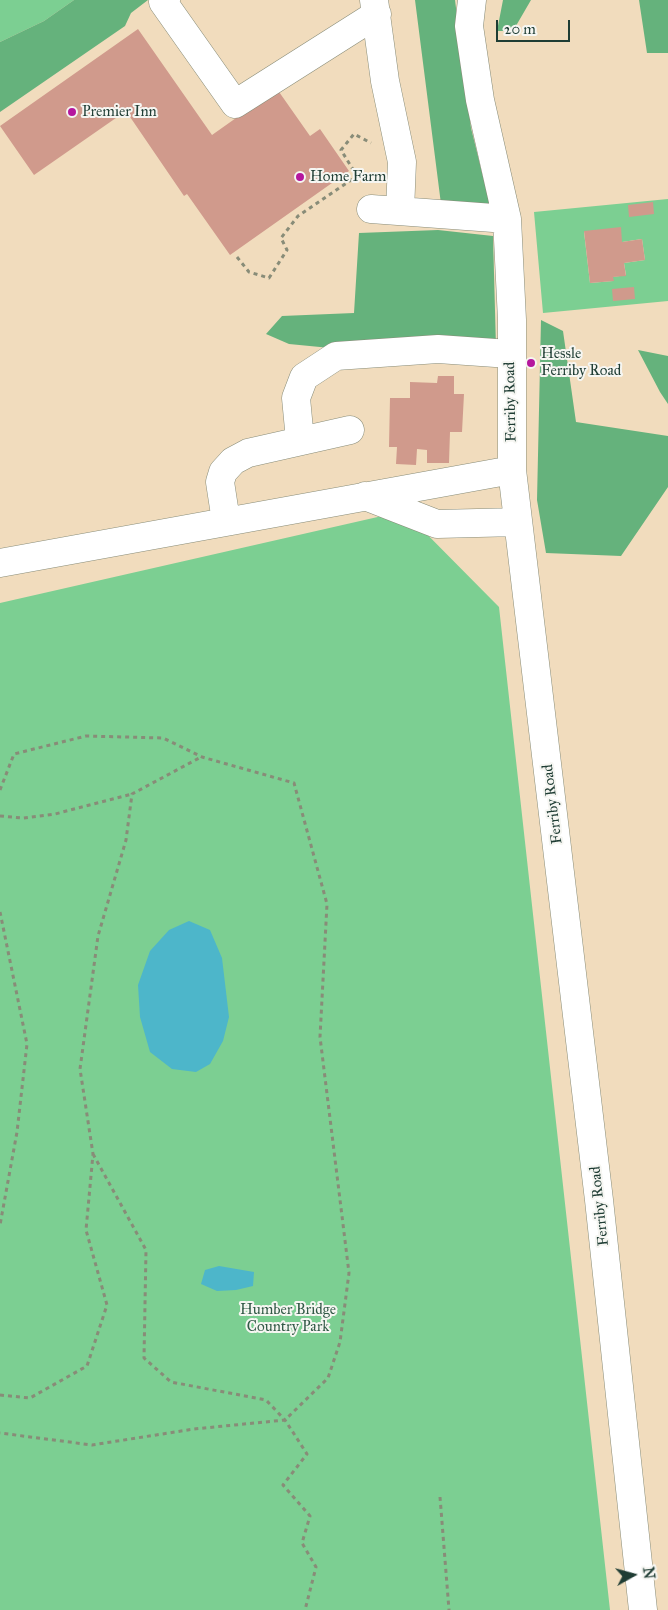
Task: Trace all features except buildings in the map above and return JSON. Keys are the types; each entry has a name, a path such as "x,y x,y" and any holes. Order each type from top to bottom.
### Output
{"street":[{"path":"166,0 162,2 235,104 375,7 385,81 402,162 400,211"},
{"name":"Ferriby Road","path":"472,0 469,26 480,100 507,219 512,313 510,354 512,470 598,1190 643,1610"},
{"path":"370,209 507,219"},
{"path":"300,440 296,398 304,377 336,356 438,348 510,354"},
{"path":"226,521 220,482 223,472 233,461 248,453 350,430"},
{"path":"0,563 512,470"},
{"path":"363,496 438,524 518,522"}],"path":[{"path":"237,257 249,272 269,278 287,250 280,238 298,216 357,176 341,150 354,134 371,143"},
{"path":"0,790 14,754 86,736 163,738 202,757 294,783 327,904 320,1037 349,1273 340,1342 328,1378 285,1420 194,1429 92,1445 0,1433"},
{"path":"0,816 23,818 55,814 132,794 202,757"},
{"path":"0,1395 30,1398 87,1366 107,1305 86,1230 92,1154 80,1069 98,936 126,840 132,794"},
{"path":"0,912 27,1044 18,1132 0,1225"},
{"path":"92,1154 146,1250 144,1358 171,1382 266,1400 285,1420 307,1454 283,1485 310,1516 302,1543 316,1567 305,1610"},
{"path":"440,1497 449,1610"}],"green space":[{"path":"0,0 74,0 44,21 0,42"},
{"path":"74,0 148,0 131,13 125,26 0,112 0,42 44,21"},
{"path":"415,0 455,0 471,128 491,209 441,204"},
{"path":"503,0 531,0 513,31 497,31"},
{"path":"639,0 668,0 668,53 647,53"},
{"path":"668,199 668,301 543,313 534,212","holes":["584,232 622,242 642,239 645,260 624,263 626,275 613,277 613,281 590,283"]},
{"path":"438,230 493,236 496,348 351,350 289,344 266,334 282,316 354,313 359,233"},
{"path":"541,320 563,331 576,422 668,436 668,487 621,556 546,553 537,500"},
{"path":"638,350 668,356 668,404 660,392"},
{"name":"Humber Bridge Country Park","path":"404,511 499,607 610,1610 0,1610 0,603"}],"water":[{"path":"189,921 210,930 222,958 229,1017 223,1041 210,1064 196,1072 172,1069 150,1052 140,1017 138,985 150,951 169,930"},
{"path":"219,1266 254,1272 253,1286 236,1290 217,1291 201,1284 205,1270"}],"place":[{"name":"Premier Inn","path":"72,112"},
{"name":"Home Farm","path":"300,177"},
{"name":"Hessle Ferriby Road","path":"531,363"}]}
